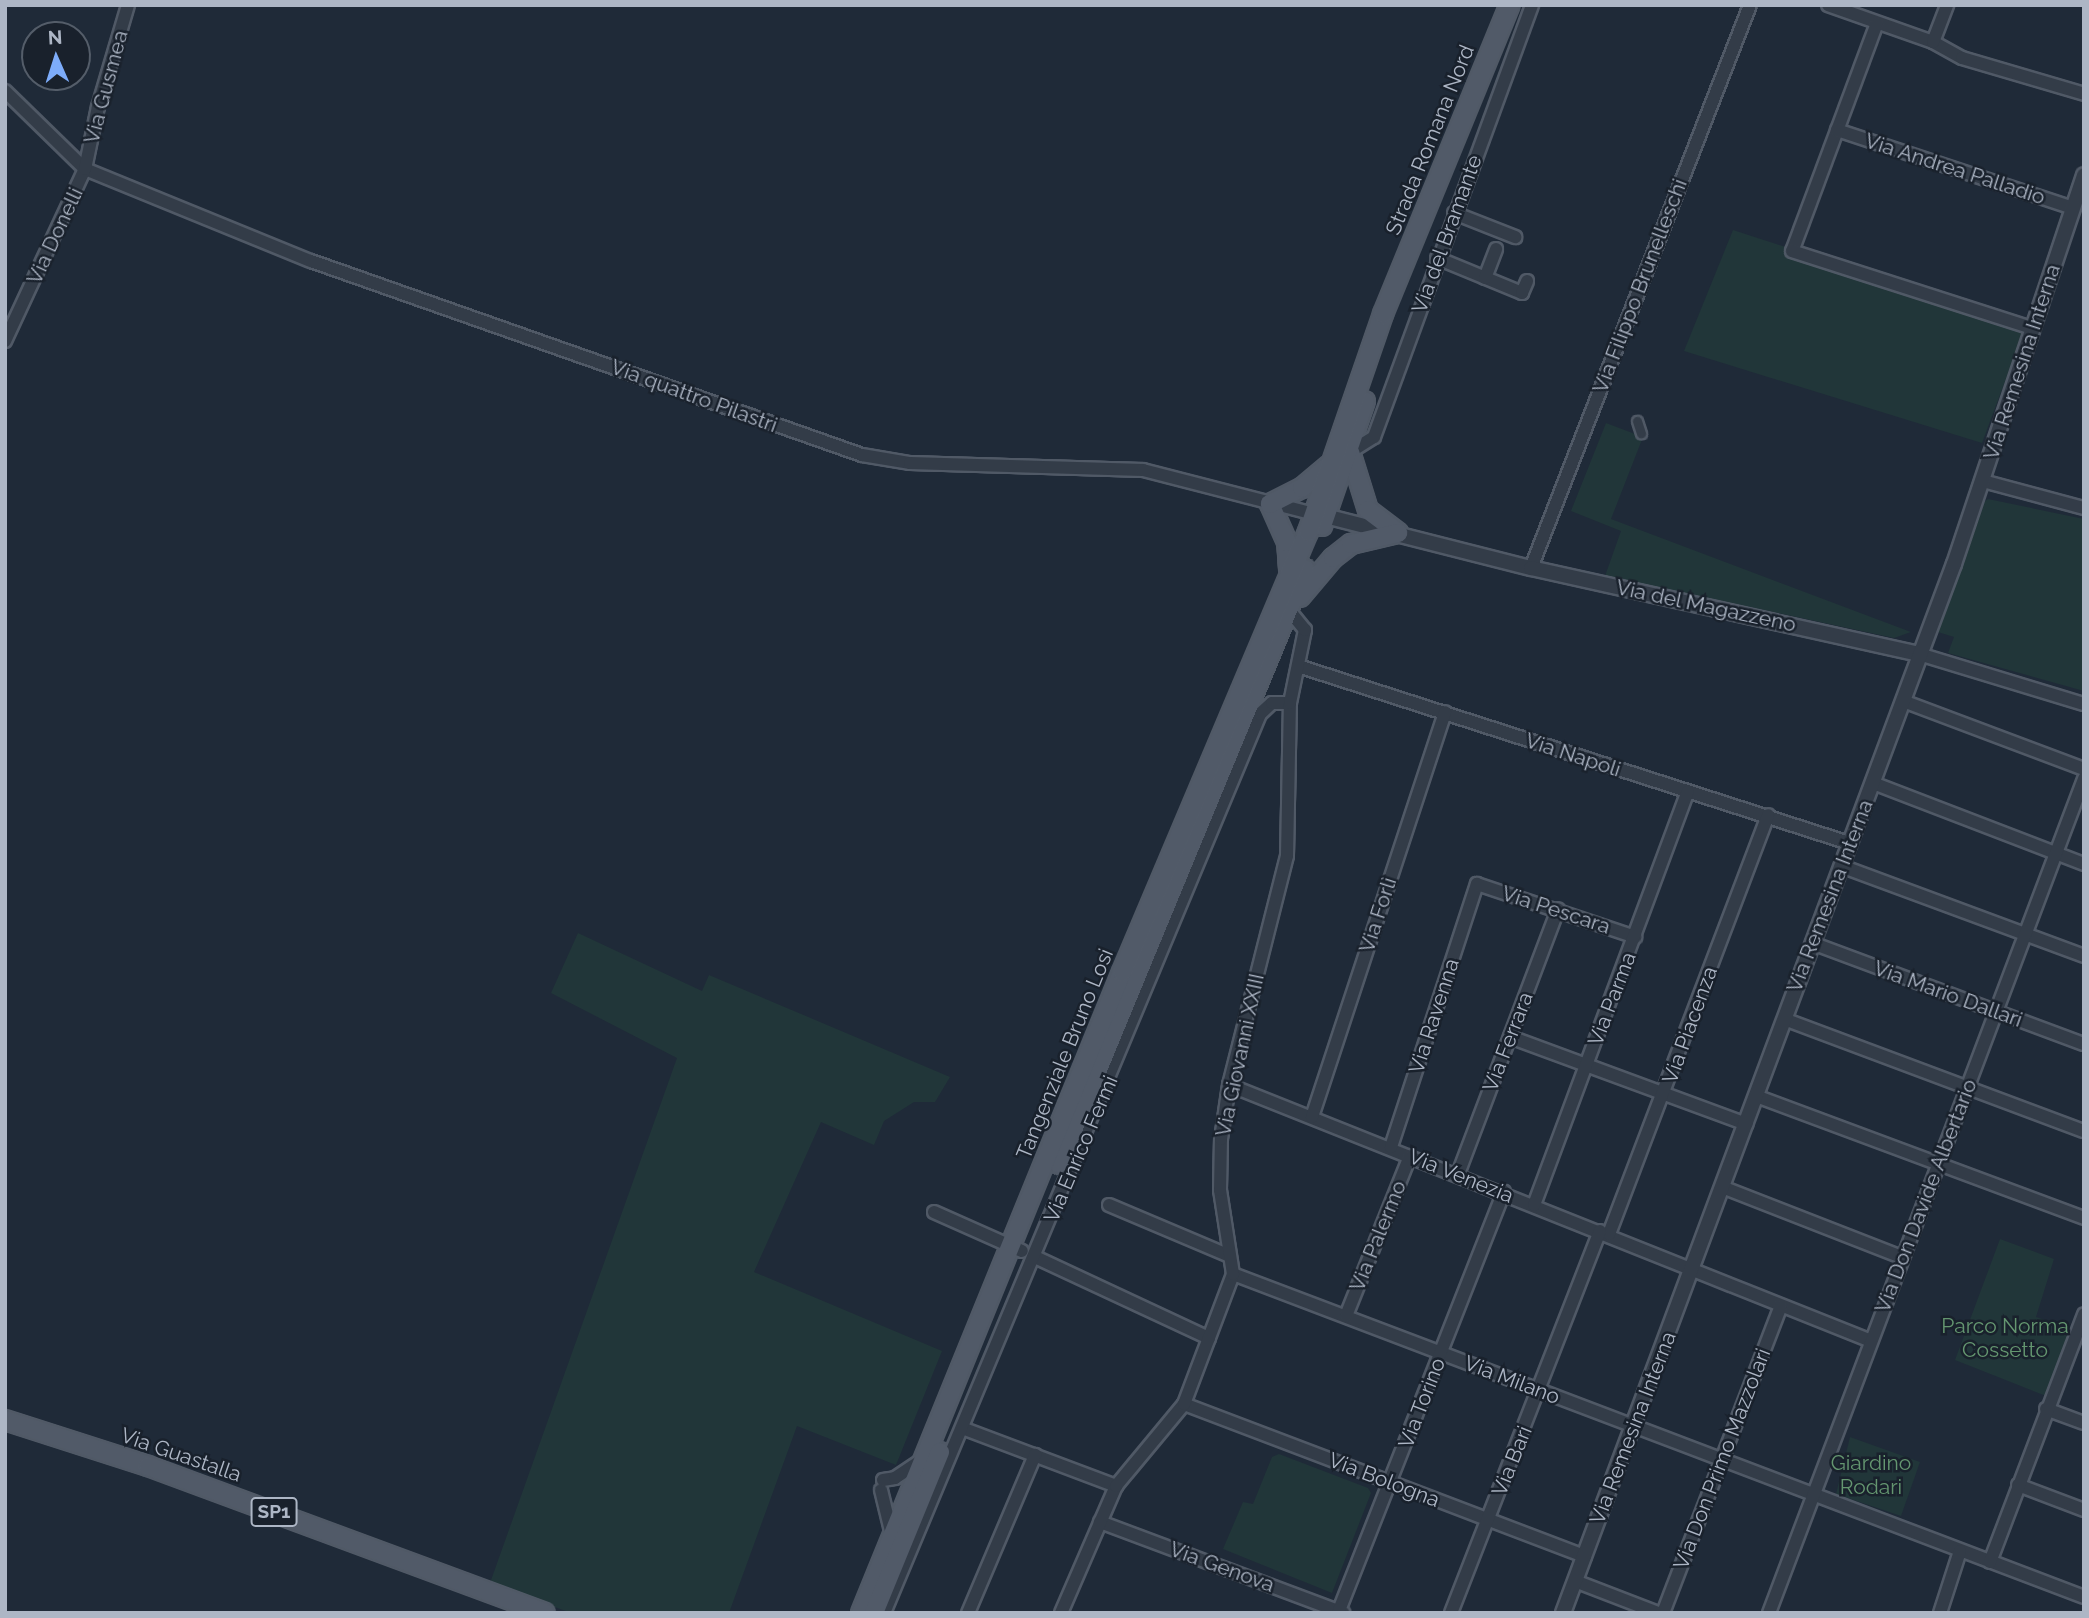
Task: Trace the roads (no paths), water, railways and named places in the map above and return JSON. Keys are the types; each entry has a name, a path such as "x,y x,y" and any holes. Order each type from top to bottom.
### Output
{"main road":[{"name":"Strada Romana Nord","path":"1320,515 1334,460 1394,293 1510,5"},
{"name":"Strada Romana Nord","path":"1320,515 1350,452 1394,293"},
{"path":"1350,452 1368,510 1398,533"},
{"path":"1288,581 1287,542 1270,504 1302,488 1334,460"},
{"name":"Tangenziale Bruno Losi","path":"861,1613 924,1460 1023,1252 1122,972 1288,581 1320,515"},
{"name":"Tangenziale Bruno Losi","path":"874,1613 1289,610 1320,515"},
{"path":"1289,610 1333,558 1351,544 1398,533"},
{"name":"Via Guastalla","path":"7,1420 148,1466 545,1613"},
{"path":"851,1613 876,1575"},
{"name":"Via Guastalla","path":"495,1594 528,1613"}],"street":[{"name":"Via Gusmea","path":"86,169 98,107 128,5"},
{"name":"Via del Bramante","path":"1350,452 1374,438 1437,258 1532,5"},
{"name":"Via Filippo Brunelleschi","path":"1531,568 1750,5"},
{"path":"1828,5 1933,42 1962,58 2084,94"},
{"path":"1933,42 1947,5"},
{"path":"1877,23 1792,251 2032,328"},
{"path":"5,91 86,169"},
{"name":"Via Andrea Palladio","path":"1837,130 2073,208"},
{"name":"Via Donelli","path":"5,341 86,169"},
{"name":"Via quattro Pilastri","path":"86,169 311,261 862,455 910,463 1143,470 1320,515"},
{"name":"Via Remesina Interna","path":"1563,1613 1635,1427 1983,481 2084,175"},
{"path":"1454,213 1515,237"},
{"path":"1485,278 1496,249"},
{"path":"1437,258 1522,293 1527,281"},
{"path":"1637,421 1642,433"},
{"path":"1983,481 2084,508"},
{"name":"Via del Magazzeno","path":"1320,515 1531,568 1919,654 2084,704"},
{"name":"Via Giovanni XXIII","path":"1233,1274 1220,1190 1220,1139 1229,1085 1287,856 1290,704 1305,630 1289,610"},
{"name":"Via Napoli","path":"1298,666 1688,792 1768,815 1849,844"},
{"path":"1903,701 2084,769"},
{"name":"Via Enrico Fermi","path":"884,1613 962,1428 1023,1252 1260,714 1272,703 1290,704"},
{"name":"Via Forlì","path":"1312,1117 1445,712"},
{"name":"Via Don Davide Albertario","path":"1769,1613 1967,1088 1993,1011 2084,779"},
{"path":"1873,783 2084,864"},
{"name":"Via Parma","path":"1534,1205 1688,792"},
{"name":"Via Piacenza","path":"1605,1232 1663,1096 1768,815"},
{"path":"1841,866 2084,956"},
{"name":"Via Pescara","path":"1477,884 1635,937"},
{"name":"Via Ravenna","path":"1391,1147 1477,884"},
{"name":"Via Ferrara","path":"1458,1174 1558,909"},
{"name":"Via Mario Dallari","path":"1812,943 2084,1044"},
{"path":"1784,1019 2084,1130"},
{"path":"1510,1037 1663,1096 1746,1124"},
{"name":"Via Venezia","path":"1229,1085 1605,1232 1871,1341"},
{"path":"1756,1096 2084,1218"},
{"name":"Via Palermo","path":"1346,1317 1410,1156"},
{"path":"1722,1187 1902,1257"},
{"name":"Via Torino","path":"1340,1612 1504,1192"},
{"path":"1109,1205 1230,1256"},
{"path":"934,1212 1209,1338"},
{"name":"Via Bari","path":"1451,1613 1605,1232"},
{"path":"1061,1613 1116,1486 1184,1404 1233,1274"},
{"name":"Via Milano","path":"1233,1274 1540,1392 1815,1492 1990,1563 2084,1597"},
{"name":"Via Don Primo Mazzolari","path":"1663,1613 1781,1306"},
{"path":"1990,1563 2084,1314"},
{"name":"Via Bologna","path":"1184,1404 1585,1556"},
{"path":"2046,1409 2084,1423"},
{"path":"962,1428 1116,1486"},
{"path":"968,1613 1035,1455"},
{"path":"892,1535 886,1483 924,1460"},
{"path":"2018,1485 2084,1510"},
{"name":"Via Genova","path":"1100,1522 1340,1612"},
{"path":"1940,1613 1960,1551"},
{"path":"1575,1581 1658,1613"}],"park label":[{"name":"Parco Norma Cossetto","path":"2005,1338"},
{"name":"Giardino Rodari","path":"1871,1475"}]}
